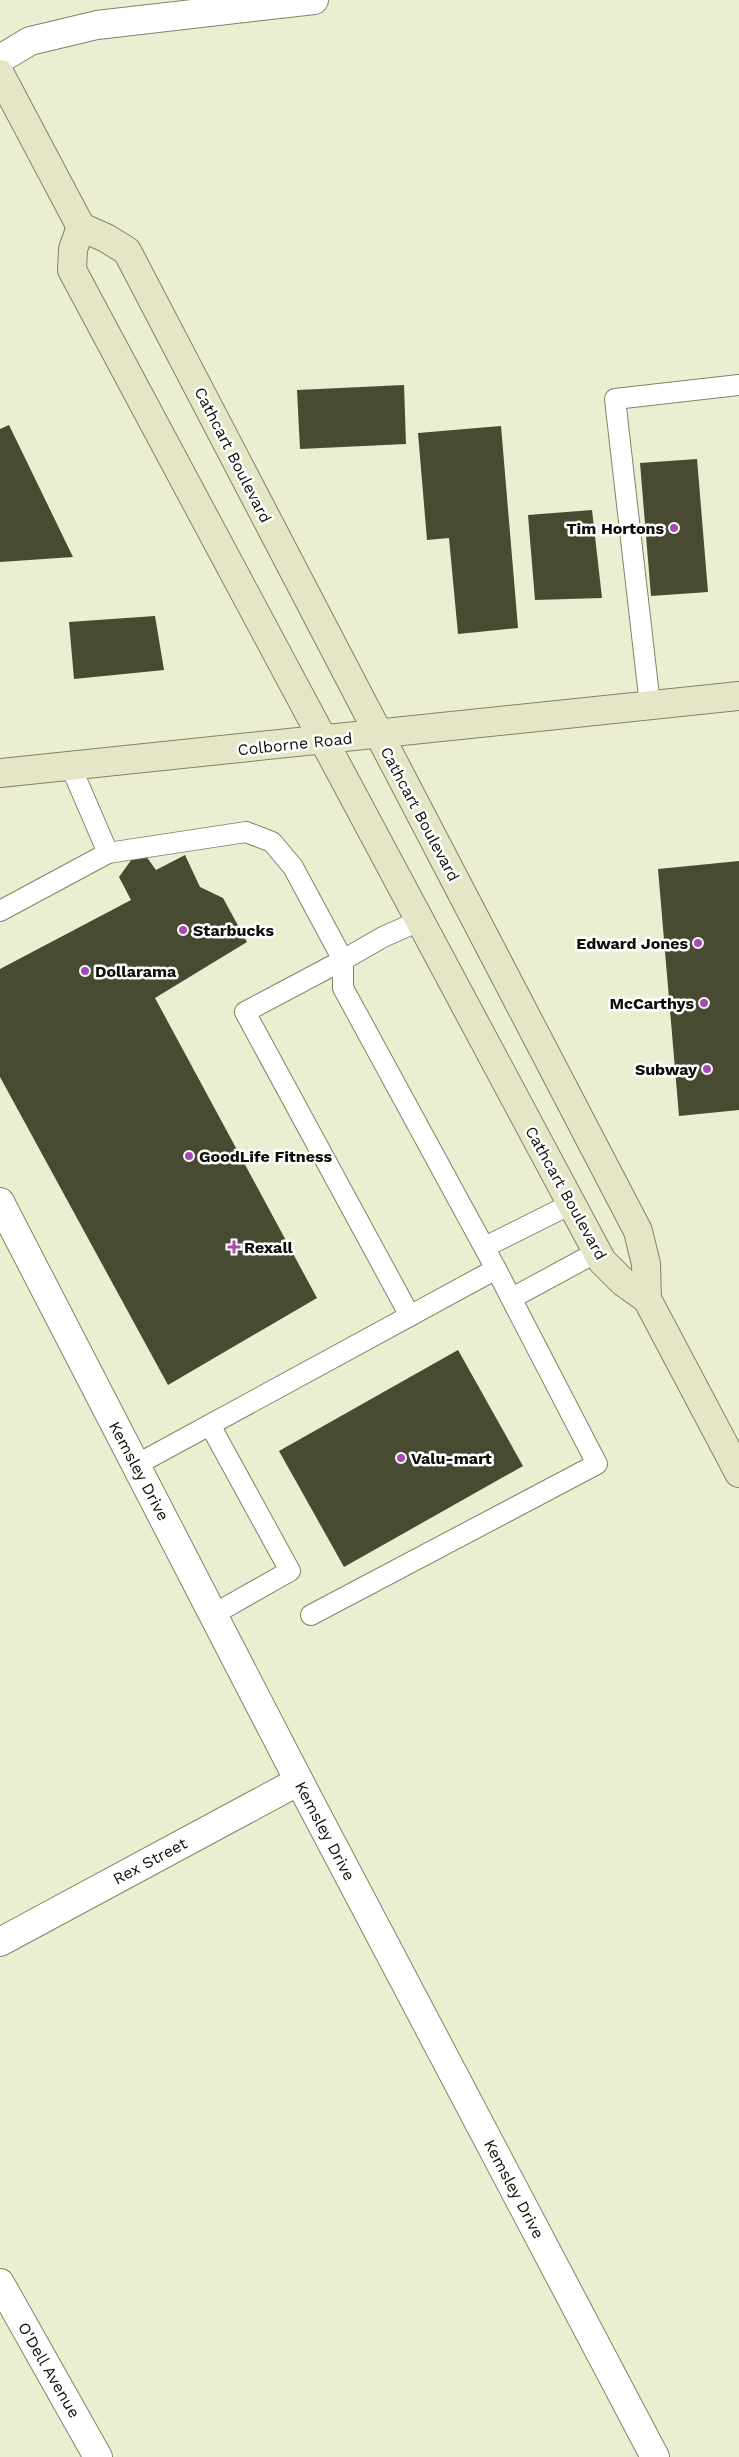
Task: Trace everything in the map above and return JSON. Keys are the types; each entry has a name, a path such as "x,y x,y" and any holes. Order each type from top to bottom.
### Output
{"main road":[{"path":"0,74 81,227"},
{"name":"Cathcart Boulevard","path":"81,227 106,238 127,251 638,1231 646,1264 647,1299 623,1282 602,1261 322,741 72,270 73,249 81,227"},
{"name":"Colborne Road","path":"0,774 739,696"},
{"path":"647,1299 739,1472"}],"street":[{"path":"0,59 30,41 97,24 314,0"},
{"name":"Kemsley Drive","path":"0,1202 299,1781 655,2457"},
{"name":"Rex Street","path":"0,1942 299,1781"},
{"name":"O'Dell Avenue","path":"0,2282 98,2457"}],"lane":[{"path":"650,705 615,399 739,386"},
{"path":"71,767 108,852"},
{"path":"0,912 108,852 246,832 272,842 293,867 342,960 343,988 485,1247 597,1464 311,1615"},
{"path":"410,1316 245,1012 383,937 419,921"},
{"path":"485,1247 571,1204"},
{"path":"512,1298 597,1252"},
{"path":"136,1466 496,1269"},
{"path":"210,1425 290,1571 214,1614"}],"building":[{"path":"404,385 406,444 300,449 297,390"},
{"path":"9,425 73,557 0,562 0,429"},
{"path":"501,426 518,628 458,634 449,538 427,540 418,433"},
{"name":"Tim Hortons","path":"697,459 708,592 651,596 640,463"},
{"path":"592,510 602,598 535,600 528,515"},
{"path":"155,616 164,670 74,679 69,622"},
{"path":"143,852 156,870 185,855 200,887 223,898 247,942 155,998 317,1298 168,1385 0,1077 0,969 131,900 119,877 132,859"},
{"path":"739,861 739,1110 679,1116 658,869"},
{"name":"Valu-mart","path":"458,1350 523,1466 344,1567 279,1451"}],"place":[{"name":"Tim Hortons","path":"674,528"},
{"name":"Starbucks","path":"183,930"},
{"name":"Edward Jones","path":"698,943"},
{"name":"Dollarama","path":"85,971"},
{"name":"McCarthys","path":"704,1003"},
{"name":"Subway","path":"707,1069"},
{"name":"GoodLife Fitness","path":"189,1156"},
{"name":"Rexall","path":"234,1247"},
{"name":"Valu-mart","path":"401,1458"}]}
